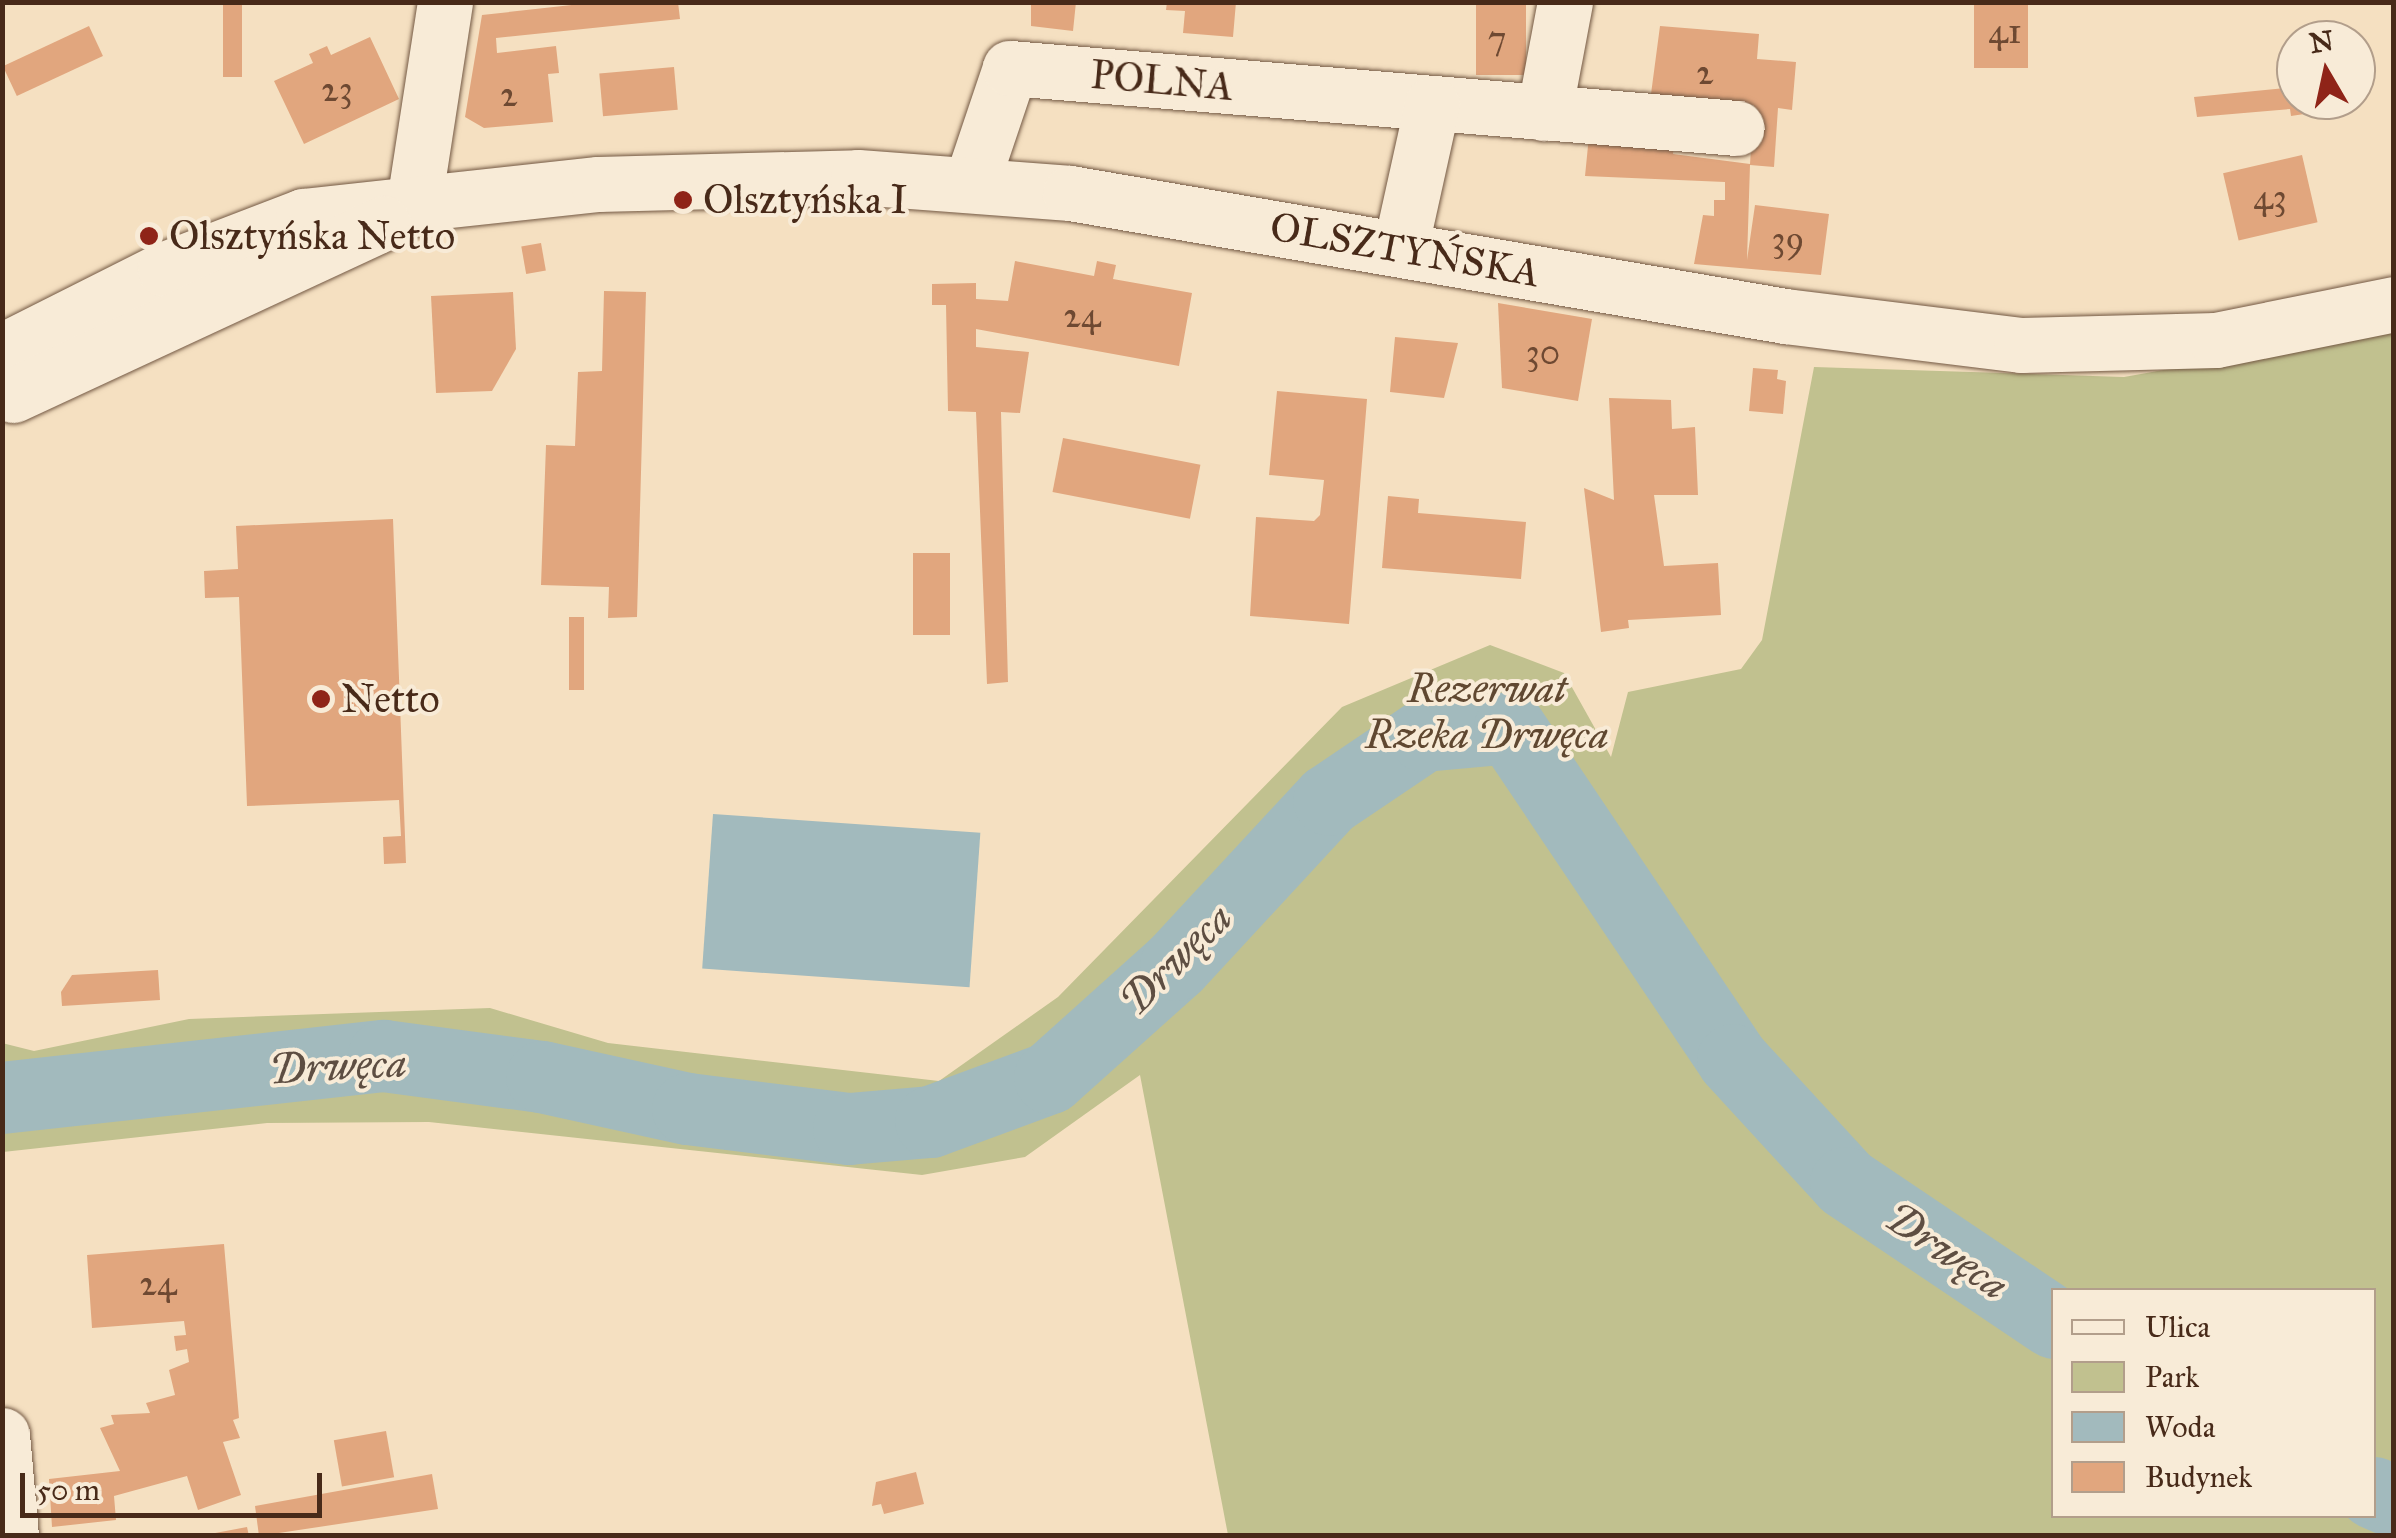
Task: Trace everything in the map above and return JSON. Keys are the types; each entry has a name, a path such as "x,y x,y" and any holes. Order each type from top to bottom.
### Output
{"street":[{"path":"413,209 445,2"},
{"path":"1544,114 1565,2"},
{"name":"POLNA","path":"972,181 1010,68 1736,128"},
{"path":"1400,249 1432,104"},
{"name":"OLSZTYŃSKA","path":"5,384 165,269 303,216 413,209 512,193 682,180 972,181 1400,249 1785,316 2021,346 2216,340 2394,304"},
{"path":"2,1435 11,1536"}],"green space":[{"name":"Rezerwat Rzeka Drwęca","path":"2393,329 2393,1535 1228,1535 1140,1075 1025,1157 922,1175 429,1122 267,1123 3,1152 2,1043 34,1051 189,1019 490,1008 608,1043 939,1081 1058,997 1342,707 1490,645 1564,673 1611,757 1628,692 1741,669 1762,640 1814,367 2124,377"}],"water":[{"path":"713,814 980,833 970,987 702,969"}],"building":[{"path":"223,2 242,2 242,77 223,77"},
{"path":"599,2 678,2 680,19 496,38 497,53 556,46 559,73 548,74 553,122 484,128 465,117 482,15"},
{"path":"1031,2 1076,2 1073,31 1031,26"},
{"path":"1167,2 1236,2 1233,37 1183,33 1185,11 1166,10"},
{"path":"1476,2 1526,2 1526,75 1476,75"},
{"path":"1974,2 2028,2 2028,68 1974,68"},
{"path":"89,26 103,56 17,96 3,66"},
{"path":"1660,26 1759,34 1757,59 1796,62 1792,110 1778,108 1774,167 1750,165 1747,260 1755,205 1829,214 1821,275 1694,264 1703,215 1714,216 1714,200 1725,200 1725,182 1585,176 1590,126 1675,135 1673,154 1750,164 1754,105 1651,94"},
{"path":"370,37 399,99 304,144 274,81 313,63 309,54 327,46 331,55"},
{"path":"674,67 678,110 603,116 599,74"},
{"path":"2276,89 2276,110 2197,117 2194,97"},
{"path":"2302,155 2318,222 2239,240 2223,173"},
{"path":"541,243 546,271 526,274 521,246"},
{"path":"1015,261 1094,276 1097,261 1116,265 1113,279 1192,293 1179,366 976,329 976,347 1029,352 1020,413 1001,412 1008,682 987,684 976,412 948,411 946,305 932,305 932,284 976,283 976,299 1008,301"},
{"path":"604,291 646,292 637,617 608,618 609,587 541,585 546,445 575,446 578,372 602,371"},
{"path":"513,292 516,349 492,391 436,393 431,296"},
{"path":"1498,303 1592,319 1578,401 1502,388"},
{"path":"1395,337 1458,343 1444,398 1390,392"},
{"path":"1753,368 1778,370 1777,379 1786,381 1783,414 1749,411"},
{"path":"1277,391 1367,399 1349,624 1250,616 1256,517 1314,521 1320,515 1324,480 1269,475"},
{"path":"1609,398 1671,400 1672,429 1695,427 1698,495 1654,495 1664,566 1718,563 1721,615 1628,620 1629,628 1601,632 1584,488 1614,500"},
{"path":"1063,438 1200,465 1190,519 1053,492"},
{"path":"1388,496 1419,499 1418,513 1526,522 1521,579 1382,568"},
{"name":"Netto","path":"393,519 406,863 384,864 383,837 401,836 399,800 247,806 239,597 205,598 204,571 238,569 236,526"},
{"path":"913,553 950,553 950,635 913,635"},
{"path":"569,617 584,617 584,690 569,690"},
{"path":"158,970 160,1000 62,1006 61,992 72,975"},
{"path":"224,1244 239,1418 233,1420 240,1438 223,1442 241,1495 198,1510 187,1476 114,1496 116,1520 52,1527 49,1479 120,1471 100,1428 114,1424 111,1415 150,1413 146,1403 175,1395 169,1370 189,1362 187,1349 176,1351 174,1336 186,1335 184,1321 92,1328 87,1255"},
{"path":"386,1431 394,1477 342,1486 334,1440"},
{"path":"916,1472 924,1504 884,1514 881,1504 872,1506 876,1482"},
{"path":"432,1474 438,1509 259,1536 255,1506"},
{"path":"247,1527 249,1536 210,1536 210,1534"}],"waterway":[{"name":"Drwęca","path":"2,1098 384,1056 542,1077 688,1109 849,1129 931,1122 1050,1078 1176,965 1329,800 1424,736 1510,728 1733,1060 1846,1183 2051,1321"},
{"name":"Drwęca","path":"2376,1494 2394,1502"}],"place":[{"name":"Olsztyńska I","path":"683,200"},
{"name":"Olsztyńska Netto","path":"149,236"},
{"name":"Netto","path":"321,699"}]}
